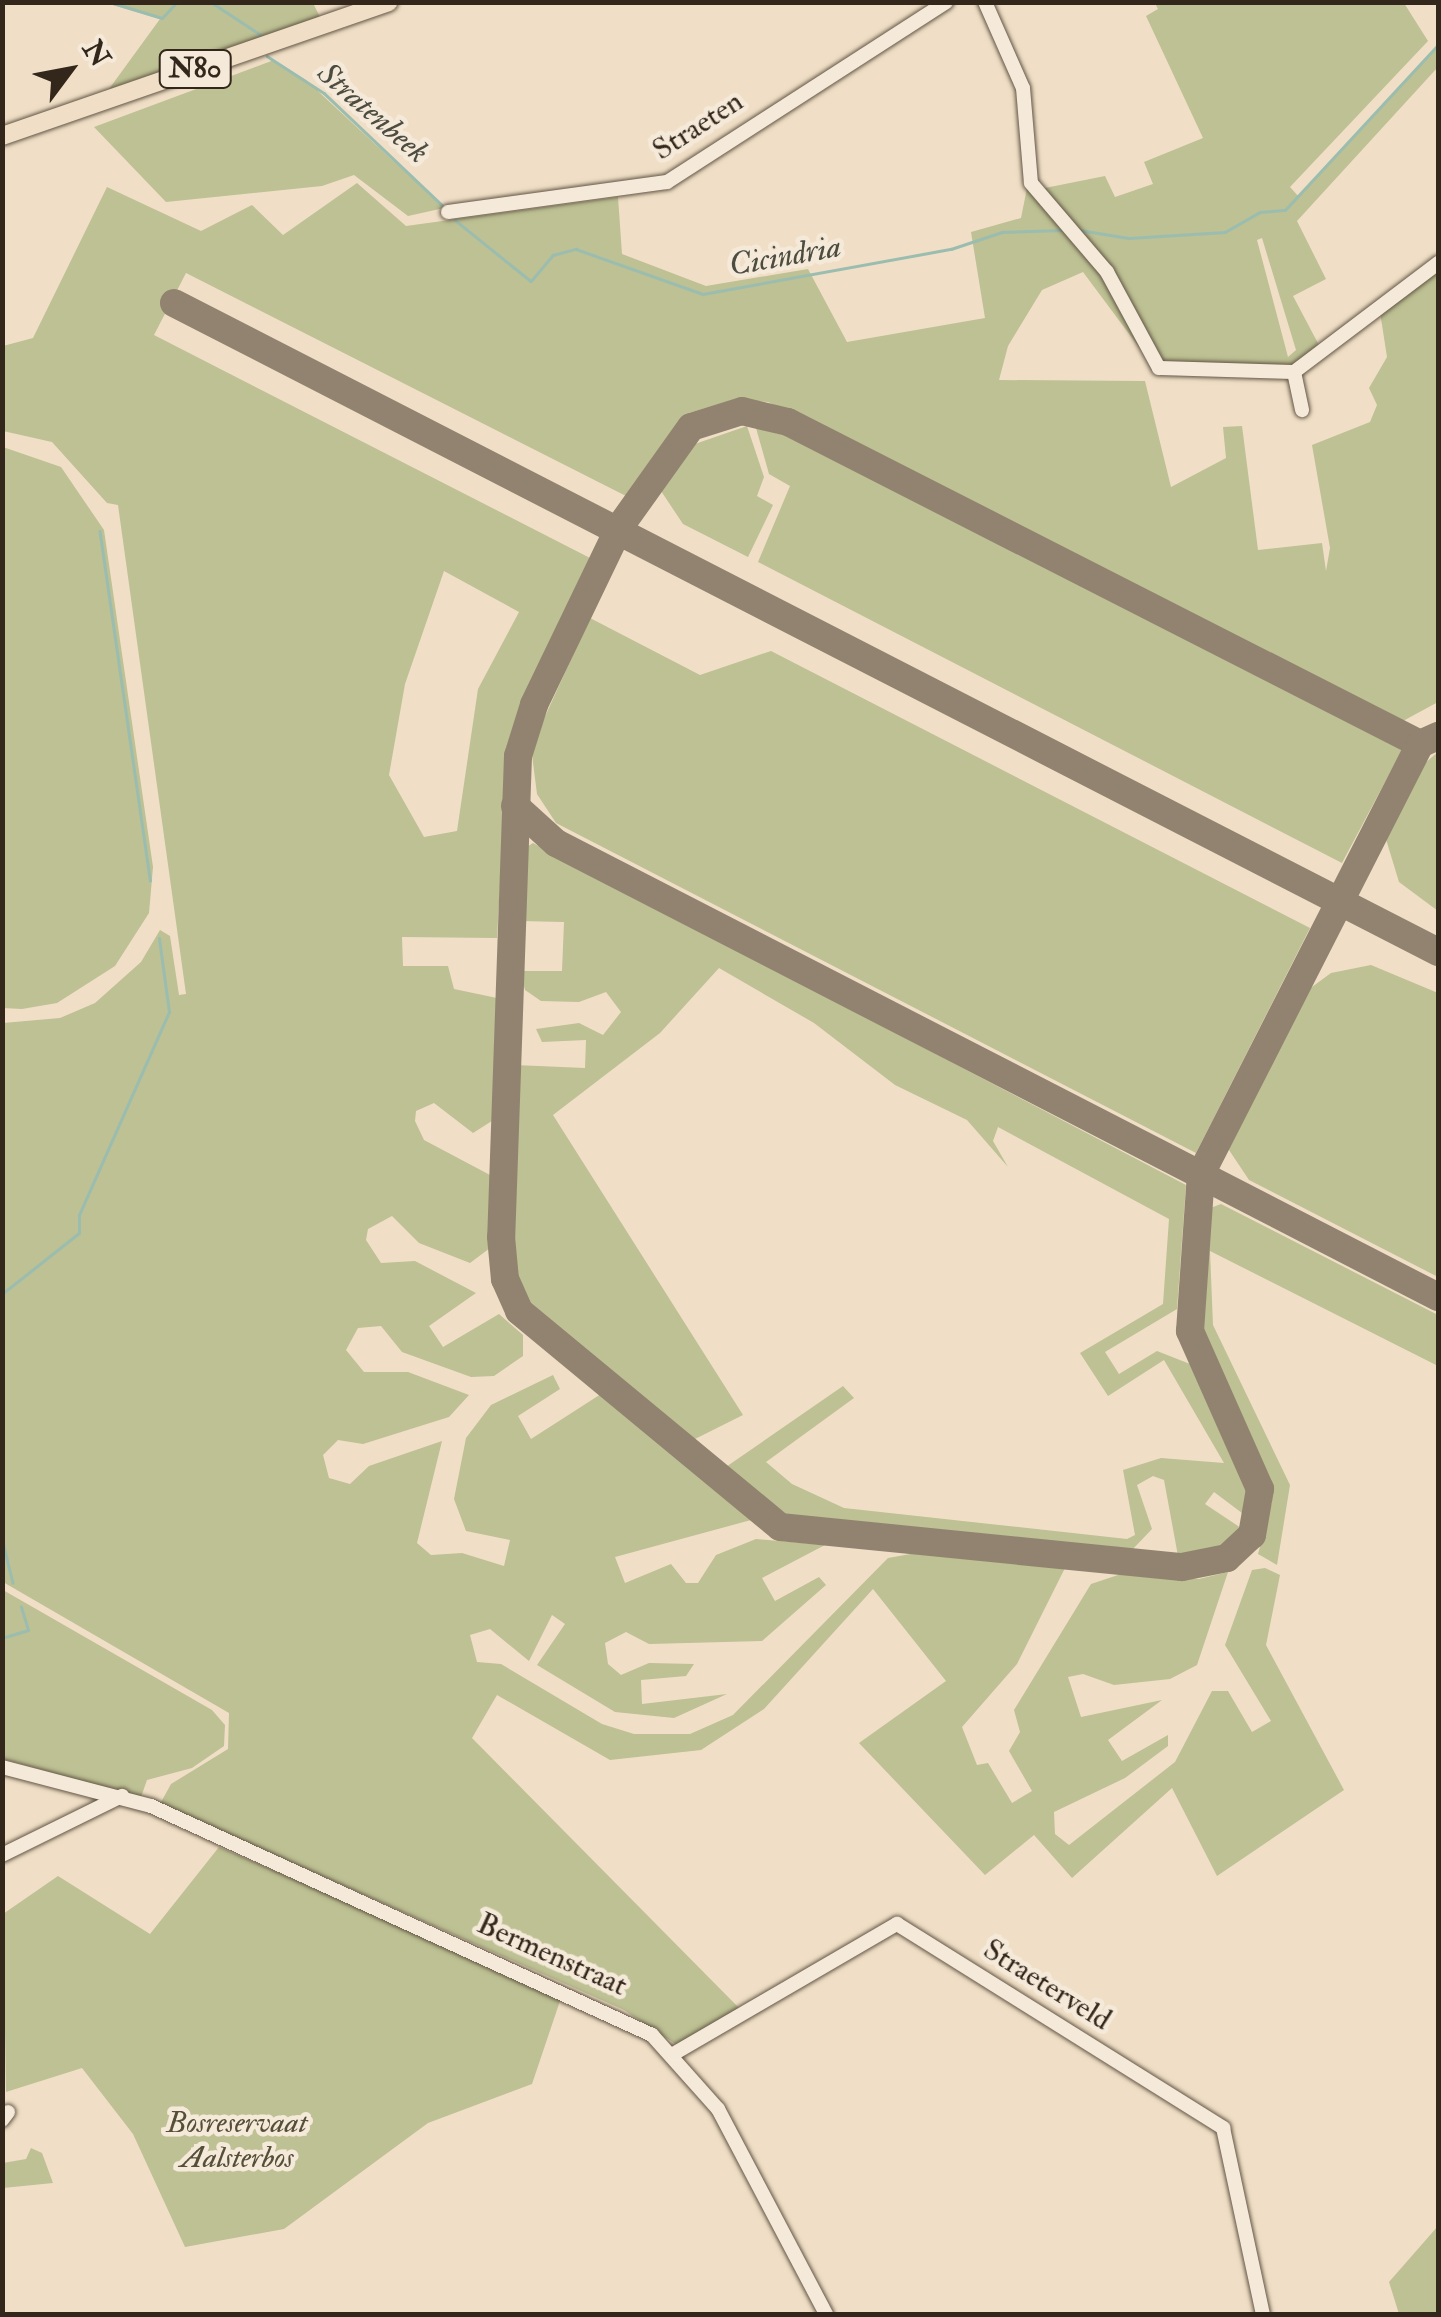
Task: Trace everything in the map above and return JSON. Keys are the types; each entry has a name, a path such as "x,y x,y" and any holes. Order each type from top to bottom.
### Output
{"main road":[{"name":"N80","path":"2,136 388,2"}],"street":[{"name":"Straeten","path":"448,212 667,182 946,2"},
{"path":"985,2 1024,88 1031,184 1107,272 1153,362 1178,373 1294,372 1438,263"},
{"path":"1294,372 1302,410"},
{"name":"Bermenstraat","path":"2,1767 122,1796 604,2008 675,2054 718,2110 826,2314"},
{"path":"2,1855 122,1796"},
{"name":"Straeterveld","path":"675,2054 898,1924 1223,2128 1263,2314"}],"green space":[{"path":"106,3 313,3 320,17 109,89 160,19"},
{"path":"1155,3 1404,3 1428,41 1290,187 1299,197 1438,46 1438,67 1297,221 1326,279 1293,296 1320,347 1295,365 1161,364 1115,279 1040,189 1105,176 1115,197 1153,184 1144,162 1203,138 1146,16 1158,9","holes":["1262,238 1296,350 1288,357 1257,240"]},
{"path":"274,60 306,80 444,208 408,216 354,175 322,186 166,202 94,127"},
{"path":"357,183 406,226 618,197 622,254 706,286 808,269 847,342 985,318 971,232 1021,218 1027,188 1101,269 1156,370 1083,272 1042,290 1008,346 999,380 1145,381 1171,487 1226,458 1223,427 1242,426 1258,550 1322,543 1326,571 1330,548 1312,445 1370,422 1377,405 1369,388 1387,357 1380,312 1438,269 1438,702 1403,721 768,402 736,399 685,414 628,497 186,273 154,335 592,559 508,746 497,938 402,937 403,966 448,966 454,989 497,998 495,1119 473,1133 434,1103 416,1111 415,1121 424,1140 490,1175 490,1248 470,1263 419,1243 392,1216 368,1229 366,1240 381,1263 415,1261 476,1293 429,1326 443,1347 499,1314 523,1335 523,1356 494,1376 471,1377 402,1352 381,1326 358,1328 346,1350 364,1372 408,1372 469,1395 449,1417 363,1444 338,1440 323,1455 329,1478 350,1484 369,1466 442,1441 417,1543 431,1555 462,1553 504,1566 510,1540 466,1531 454,1499 466,1438 491,1405 553,1375 560,1389 518,1416 531,1439 601,1394 751,1520 615,1557 625,1583 671,1564 686,1583 698,1583 716,1555 756,1539 825,1545 762,1578 775,1601 819,1577 826,1585 762,1641 649,1644 626,1632 605,1643 608,1664 621,1675 649,1663 694,1664 686,1676 641,1680 642,1704 727,1694 674,1718 615,1712 537,1665 565,1624 552,1615 529,1661 490,1629 470,1635 477,1662 501,1664 602,1724 634,1734 690,1734 733,1715 888,1558 916,1553 1065,1568 1017,1664 962,1727 977,1765 988,1763 1012,1803 1032,1791 1009,1751 1020,1732 1014,1710 1091,1584 1121,1574 1199,1579 1228,1572 1197,1665 1170,1679 1114,1685 1083,1674 1068,1677 1081,1717 1162,1700 1108,1740 1122,1761 1168,1735 1168,1746 1125,1778 1054,1812 1055,1834 1069,1845 1175,1762 1212,1691 1228,1691 1252,1732 1271,1721 1225,1645 1252,1570 1265,1568 1280,1575 1266,1645 1344,1790 1217,1876 1172,1788 1072,1878 1034,1835 985,1875 859,1743 946,1681 873,1589 764,1709 701,1750 610,1760 497,1695 472,1738 741,2010 677,2045 624,2010 160,1804 171,1784 228,1749 229,1713 3,1582 3,1023 60,1018 95,1003 141,962 160,930 170,936 179,995 186,994 118,505 107,503 52,442 3,431 3,346 33,338 107,187 201,231 252,205 283,235","holes":["444,571 519,612 478,689 457,831 424,837 389,775 405,684"]},
{"path":"747,426 764,477 757,496 773,505 748,557 683,524 659,488 692,445"},
{"path":"756,428 788,436 1402,750 1342,863 758,562 790,486 769,474"},
{"path":"3,447 61,467 104,530 153,867 149,913 115,966 57,1003 22,1009 2,1008"},
{"path":"590,618 700,675 771,651 1310,928 1196,1153 556,823 537,794 531,747"},
{"path":"1438,752 1438,911 1399,882 1385,836 1412,774"},
{"path":"533,843 1186,1185 1177,1309 1105,1352 1119,1374 1157,1351 1190,1364 1251,1486 1246,1516 1214,1492 1205,1504 1241,1528 1239,1534 1206,1556 1178,1556 1164,1480 1153,1476 1137,1485 1152,1529 1131,1551 798,1522 723,1469 843,1386 854,1398 766,1462 792,1484 844,1508 1127,1539 1135,1535 1123,1470 1161,1458 1224,1463 1164,1360 1108,1396 1080,1353 1163,1304 1169,1219 998,1127 993,1141 1008,1167 967,1120 895,1085 814,1023 719,968 660,1033 553,1115 743,1415 689,1442 540,1320 518,1292 511,1259 515,1065 585,1068 586,1040 542,1042 536,1029 579,1023 603,1035 621,1012 606,992 579,1002 541,1001 525,990 520,971 562,971 564,922 520,921 522,850"},
{"path":"1371,965 1438,993 1438,1277 1249,1180 1229,1150 1232,1123 1297,998 1331,973"},
{"path":"1221,1204 1438,1315 1438,1366 1210,1251 1213,1325 1290,1485 1277,1565 1258,1554 1272,1502 1267,1474 1201,1332 1205,1210"},
{"path":"3,1590 212,1710 225,1725 224,1746 192,1768 147,1780 141,1797 3,1759"},
{"name":"Bosreservaat Aalsterbos","path":"219,1847 562,1995 532,2084 428,2123 284,2229 185,2247 133,2134 82,2068 6,2092 3,1914 58,1876 150,1934"},
{"path":"31,2148 42,2153 53,2183 3,2188 3,2163 26,2159"},
{"path":"1438,2226 1438,2314 1399,2314 1389,2282"}],"waterway":[{"name":"Stratenbeek","path":"110,2 162,18 177,2"},
{"name":"Stratenbeek","path":"211,2 261,35"},
{"name":"Cicindria","path":"1080,230 1129,238 1225,232 1260,212 1285,210 1438,45"},
{"name":"Stratenbeek","path":"267,56 324,93 443,206"},
{"name":"Cicindria","path":"455,220 531,281 553,255 576,249 703,294 951,249 1002,232 1062,230"},
{"path":"100,531 150,880"},
{"path":"2,1294 79,1233 79,1215 169,1012 159,939"},
{"path":"2,1538 13,1583"},
{"path":"2,1638 28,1630 21,1607"}],"taxiway":[{"path":"174,303 1438,952"},
{"path":"1420,744 788,422 742,411 691,427 619,528 534,705 518,756 501,1237 505,1279 519,1311 780,1527 1182,1567 1227,1558 1252,1535 1260,1489 1190,1331 1201,1174 1420,744 1438,736"},
{"path":"515,806 556,843 1438,1297"}]}
